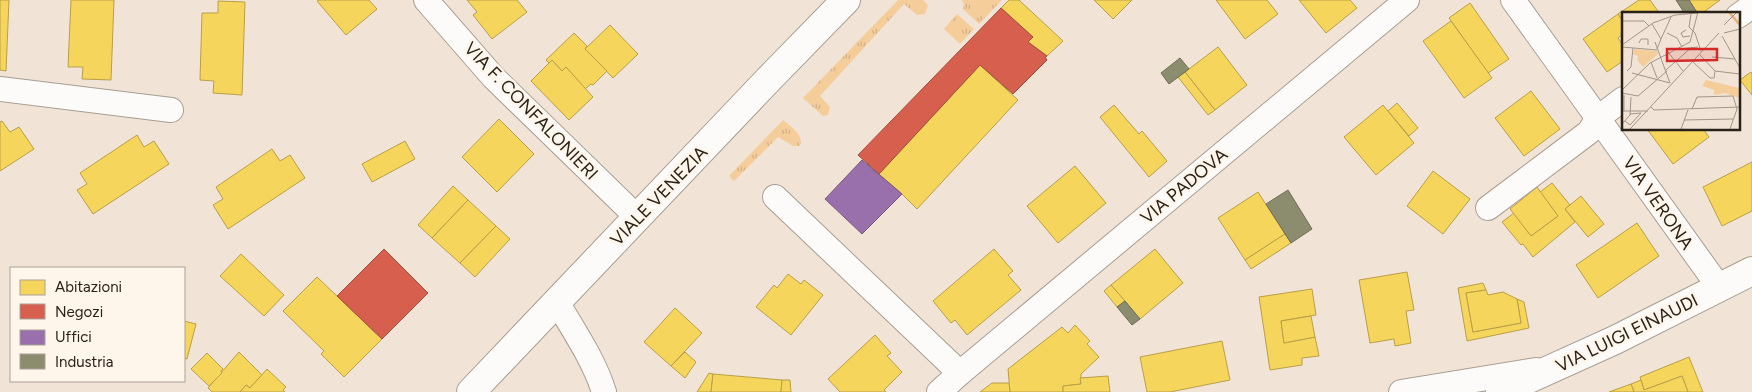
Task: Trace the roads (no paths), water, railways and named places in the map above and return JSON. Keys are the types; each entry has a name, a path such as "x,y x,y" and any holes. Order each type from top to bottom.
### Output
{"main road":[{"name":"VIALE VENEZIA","path":"472,392 846,0"},
{"name":"VIA LUIGI EINAUDI","path":"1500,392 1562,365 1752,271"}],"street":[{"name":"VIA F. CONFALONIERI","path":"426,0 494,78 638,218"},
{"name":"VIA PADOVA","path":"940,392 960,373 1408,0"},
{"name":"VIA VERONA","path":"1513,0 1719,288"},
{"path":"1740,15 1752,6"},
{"path":"0,90 171,110"},
{"path":"1488,208 1588,132 1598,118 1622,100"},
{"path":"775,197 960,373"},
{"path":"557,302 584,346 604,392"},
{"path":"1401,392 1562,365"}]}
